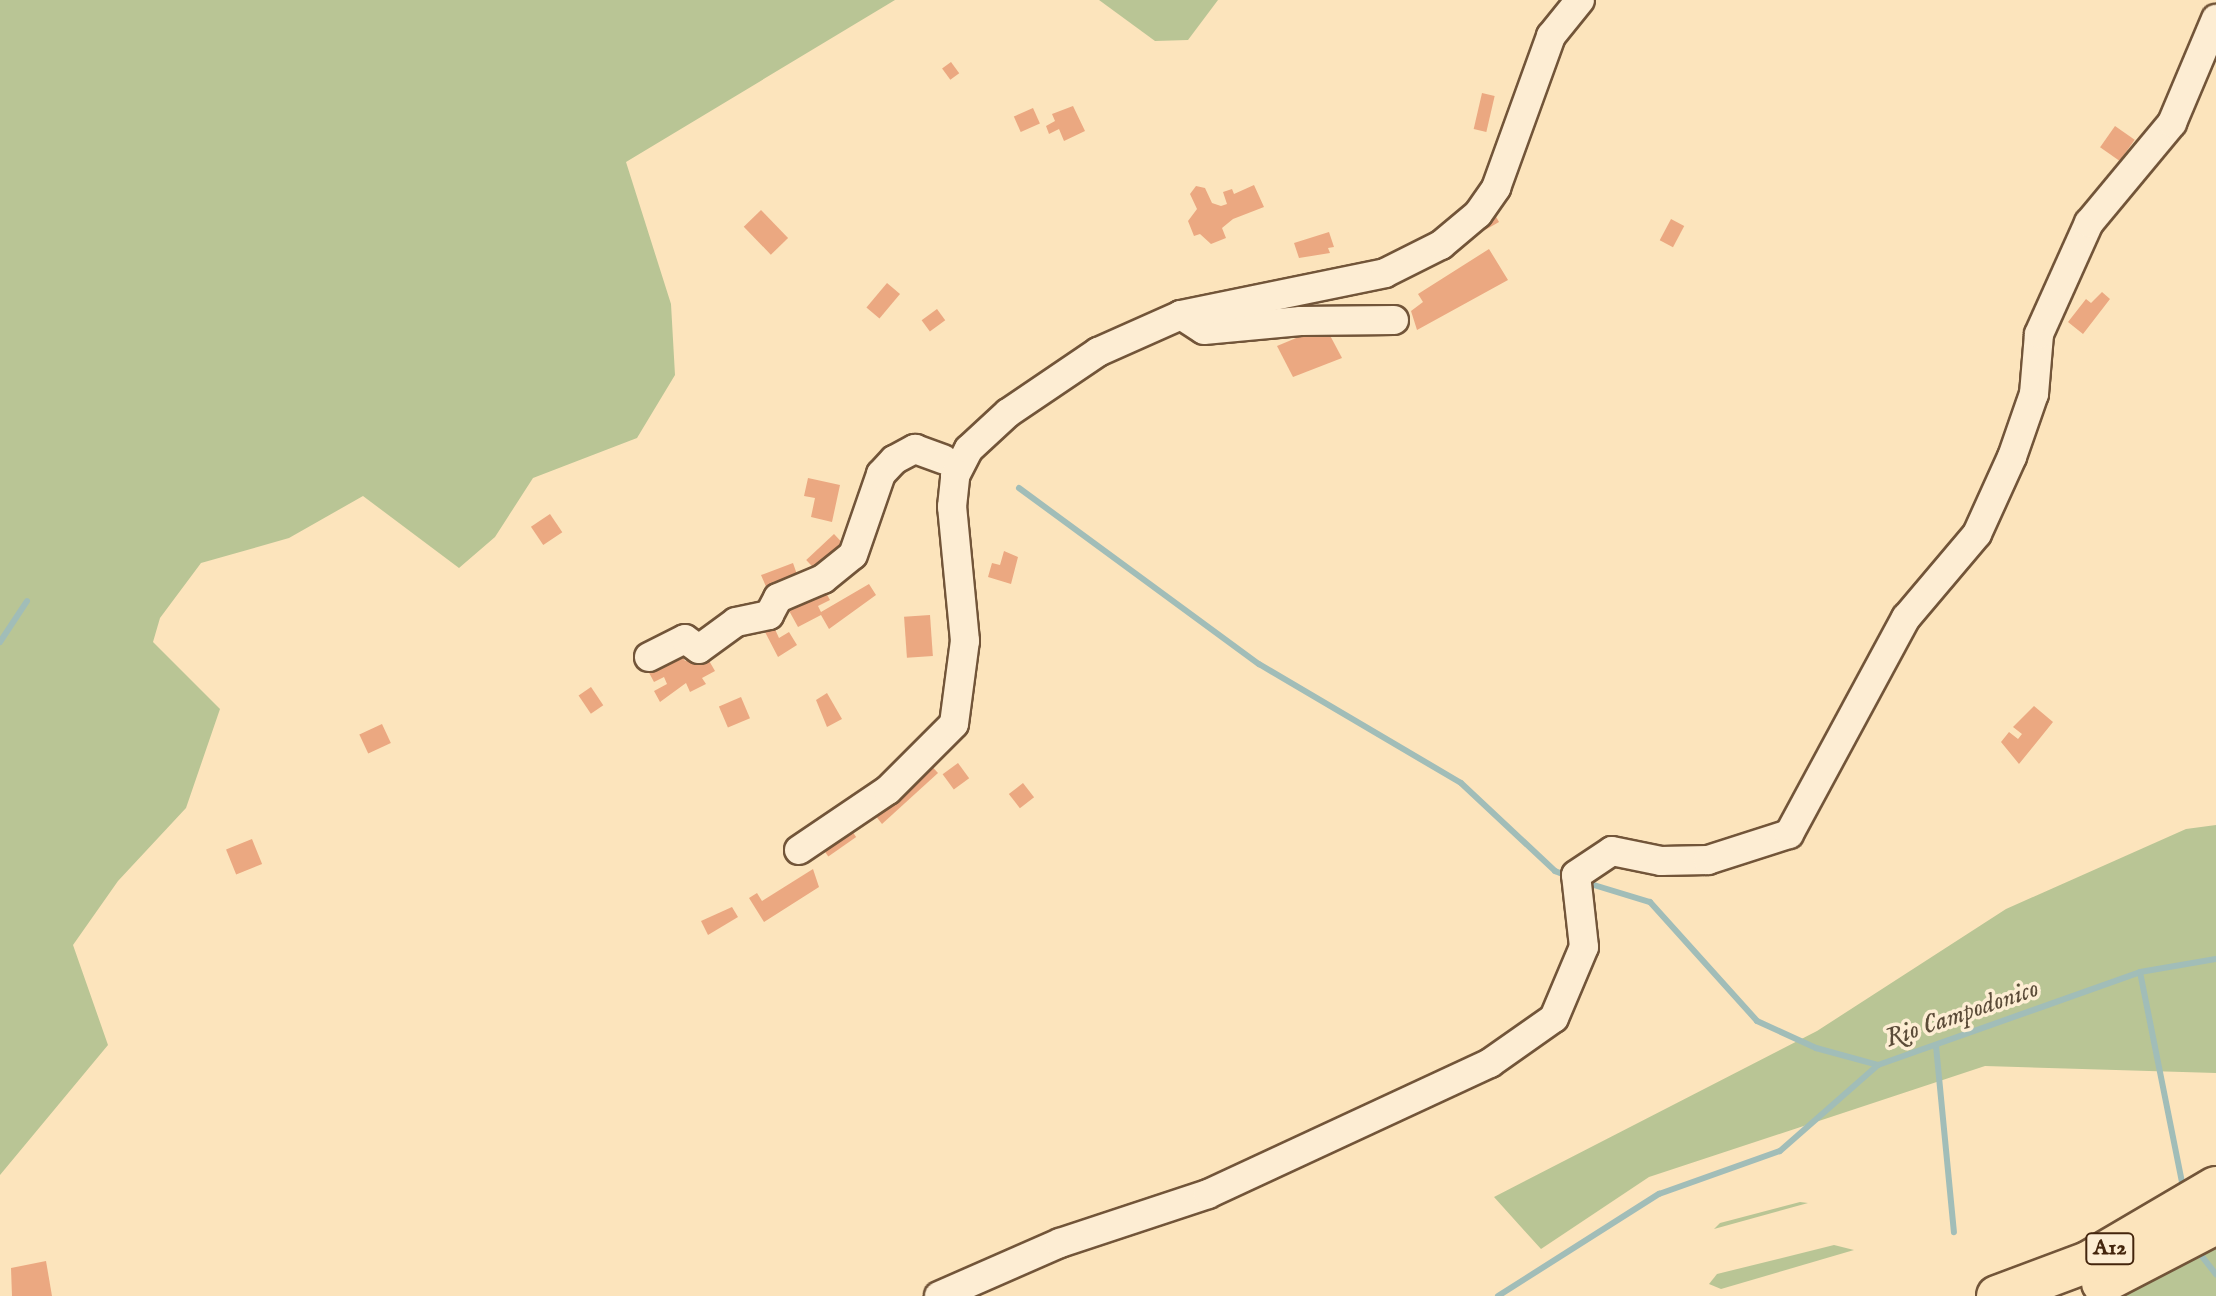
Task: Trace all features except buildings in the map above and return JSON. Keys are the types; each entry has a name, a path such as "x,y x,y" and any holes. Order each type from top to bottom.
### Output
{"highway":[{"name":"A12","path":"1997,1296 2088,1262 2216,1187"},
{"name":"A12","path":"2069,1296 2216,1224"}],"street":[{"path":"799,850 888,790 954,724 965,641 952,507 955,476 969,449 1056,379 1098,352 1181,315 1385,273 1441,245 1478,214 1496,188 1551,36 1580,0"},
{"path":"939,1296 1060,1243 1208,1194 1490,1063 1554,1018 1584,947 1576,875 1612,851 1661,861 1708,860 1789,834 1906,618 1977,534 2034,394 2039,334 2089,223 2172,123 2216,19"},
{"path":"1181,315 1204,330 1301,321 1394,320"},
{"path":"649,657 685,639 699,649 736,622 769,615 778,598 823,579 853,555 881,474 894,460 915,449 943,459"}],"green space":[{"path":"0,0 895,0 626,162 671,304 675,375 637,438 533,478 495,537 459,568 363,496 289,538 201,563 160,618 153,642 220,709 186,808 118,881 73,945 108,1045 0,1175"},
{"path":"1099,0 1218,0 1188,40 1155,41"},
{"path":"2216,825 2216,1073 1985,1066 1649,1177 1541,1249 1494,1197 1817,1031 2006,909 2186,829"},
{"path":"1800,1202 1808,1203 1714,1229 1720,1223"},
{"path":"2216,1244 2216,1296 2098,1296"},
{"path":"1834,1245 1854,1250 1721,1289 1709,1284 1717,1274"}],"waterway":[{"path":"1019,488 1259,664 1461,783 1555,871 1570,877"},
{"path":"0,642 27,601"},
{"path":"1584,882 1650,902 1757,1021 1816,1048 1878,1065"},
{"name":"Rio Campodonico","path":"1498,1296 1659,1194 1780,1151 1878,1065 2140,972 2216,959"},
{"path":"2140,972 2183,1188"},
{"path":"1936,1046 1954,1232"},
{"path":"2197,1250 2216,1274"}]}
